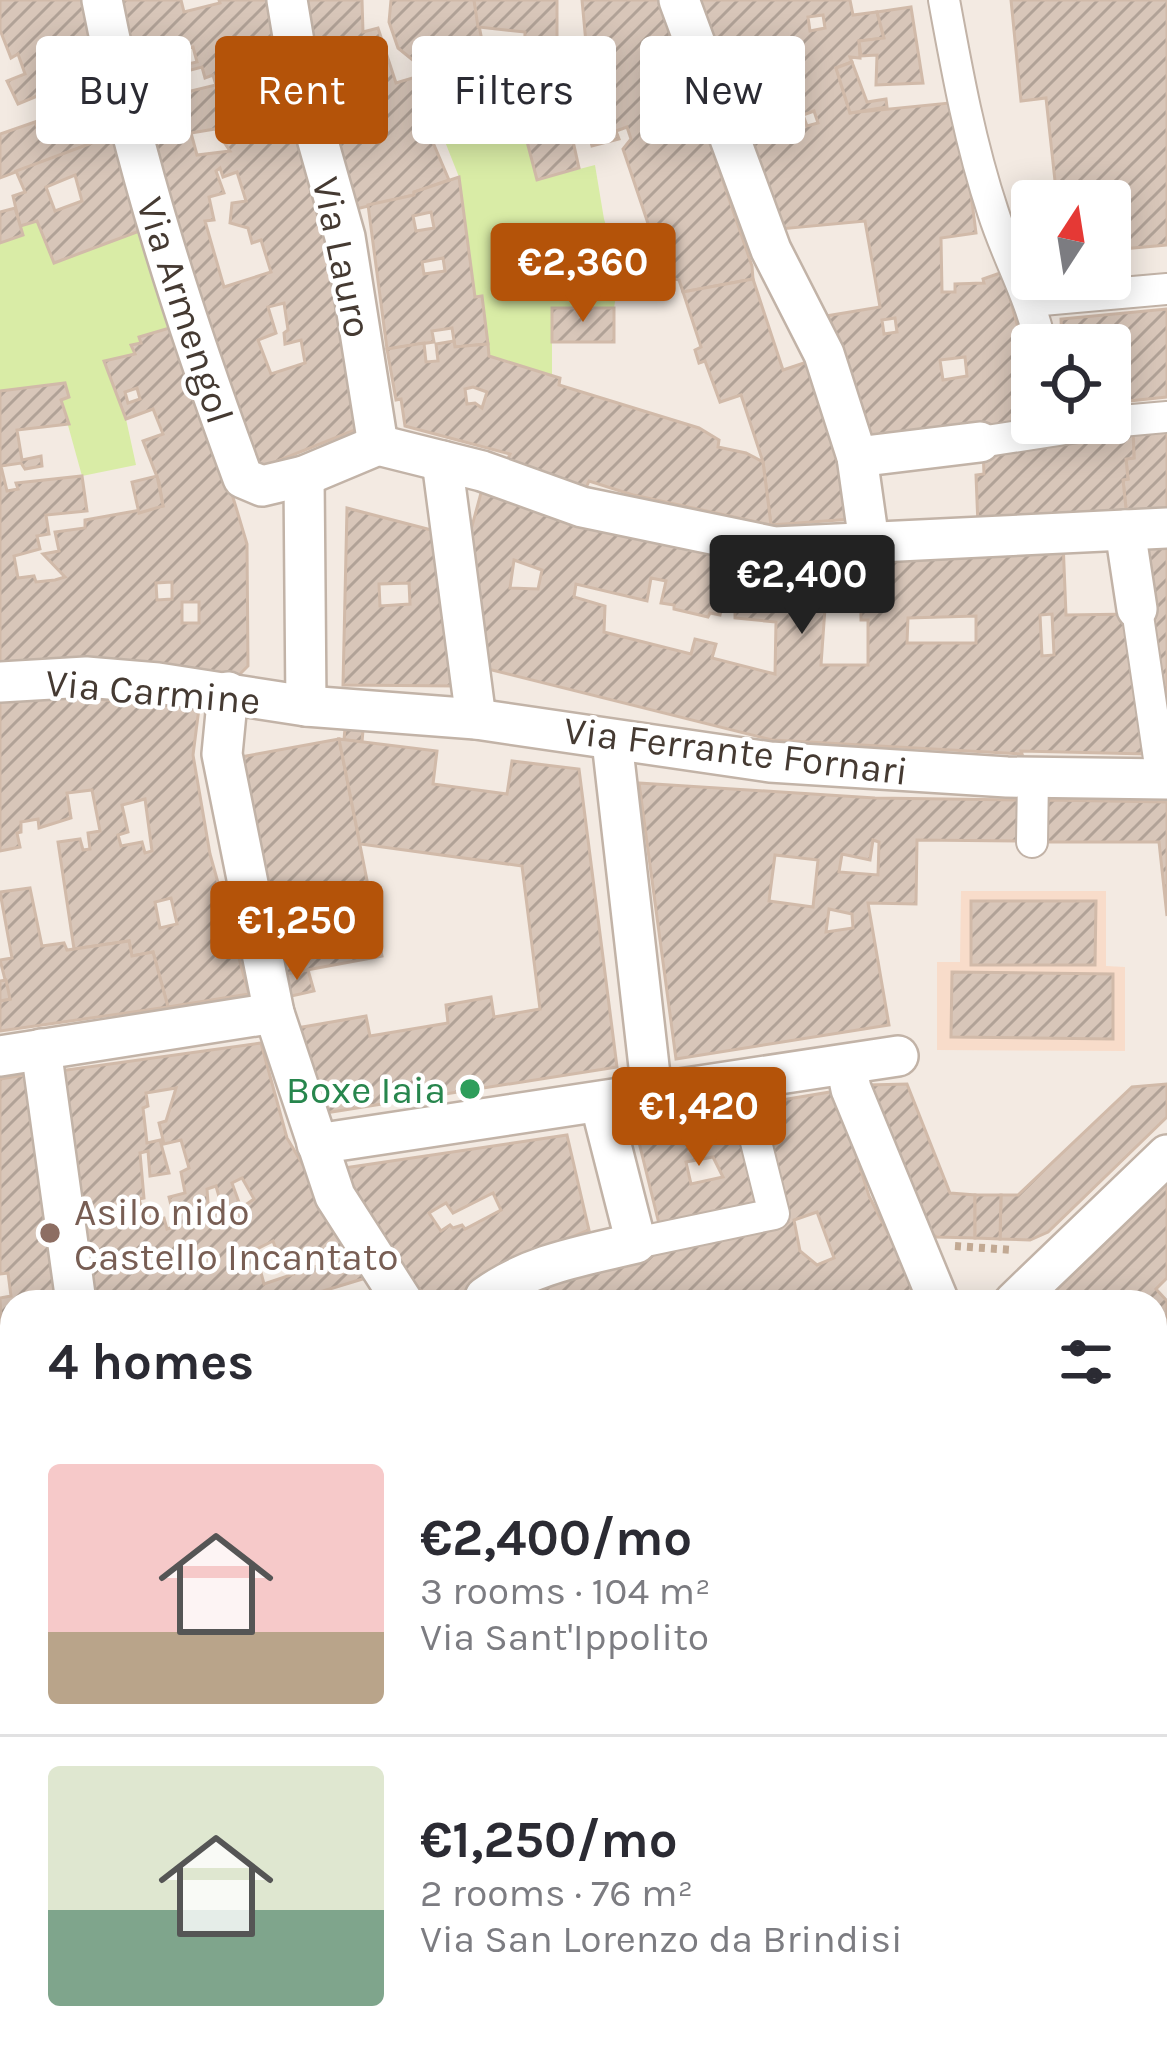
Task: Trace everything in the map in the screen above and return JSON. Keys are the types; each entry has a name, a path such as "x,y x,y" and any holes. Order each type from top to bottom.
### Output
{"street":[{"name":"Via Armengol","path":"102,0 147,194 186,324 243,478 262,486 304,476"},
{"name":"Via Lauro","path":"287,0 300,78 345,237 378,445"},
{"path":"679,0 771,250 824,354 857,457 869,542"},
{"path":"944,0 960,90 993,214 1031,301 1036,324"},
{"path":"1031,301 1167,289"},
{"path":"1131,421 1167,417"},
{"path":"857,457 1011,435"},
{"path":"306,706 304,476 378,445 488,473 582,507 775,547 1167,528"},
{"path":"442,461 476,719"},
{"path":"1125,530 1165,779"},
{"name":"Via Carmine","path":"0,682 86,677 228,692 306,706"},
{"path":"228,692 221,754 274,1013 334,1196 385,1290"},
{"name":"Via Ferrante Fornari","path":"306,706 476,719 770,762 1033,777 1165,779"},
{"path":"612,741 652,1093"},
{"path":"1032,842 1033,777"},
{"path":"0,1056 274,1013"},
{"path":"41,1049 74,1290"},
{"path":"317,1144 898,1056"},
{"path":"846,1065 860,1112 934,1290"},
{"path":"494,1290 532,1268 774,1214 741,1082"},
{"path":"600,1102 636,1243"},
{"path":"1026,1290 1167,1155"}],"path":[{"path":"975,1248 987,1244 1000,1249"}],"shaded area":[{"path":"961,891 1106,891 1106,966 1125,967 1125,1051 937,1050 937,962 960,962"}],"green space":[{"path":"446,144 528,144 537,180 595,165 604,219 620,271 614,308 552,308 552,376 489,356 482,297 475,296 459,177"},
{"path":"37,221 54,263 142,230 176,326 140,337 141,343 131,345 135,354 104,361 126,419 136,465 82,476 61,400 69,396 65,383 0,391 0,243 23,236 20,226"}],"building":[{"path":"0,0 94,0 100,36 36,36 36,96 18,104 7,81 25,74 18,54 11,58 0,30"},
{"path":"111,0 181,0 184,12 219,0 275,0 283,36 215,36 215,82 213,75 205,78 202,67 191,70 191,63 197,62 191,36 120,36"},
{"path":"303,0 362,0 363,32 378,28 381,36 306,36"},
{"path":"391,0 474,0 481,36 412,36 412,59 398,48 389,22"},
{"path":"474,0 557,0 557,36 525,36 525,32 478,27"},
{"path":"582,0 664,0 674,36 640,36 640,144 710,144 753,279 683,292 679,280 666,277 623,149 631,139 627,127 616,131 616,36 585,36"},
{"path":"694,0 850,0 853,15 877,12 884,38 859,41 860,58 850,57 852,62 836,68 850,113 949,103 970,186 976,233 941,238 942,292 955,292 955,284 984,283 983,279 1003,272 1017,324 1011,324 1011,426 862,447 826,316 880,307 865,221 780,229 751,144 805,144 805,120 807,126 818,123 814,111 805,114 805,36 713,36 709,24 700,27","holes":["823,15 825,28 810,31 808,17","895,318 897,332 884,334 882,320","965,357 967,376 943,380 940,360"]},
{"path":"1011,0 1167,0 1167,245 1131,248 1131,180 1055,180 1046,98 1021,101"},
{"path":"911,7 923,83 876,85 877,55 861,56 859,41 884,38 877,12"},
{"path":"388,59 396,83 412,78 412,144 434,144 449,180 414,195 352,210 331,144 388,144"},
{"path":"852,62 867,102 886,99 887,107 850,113 836,68"},
{"path":"215,85 215,129 191,133 191,91"},
{"path":"35,122 36,144 90,144 0,178 0,134"},
{"path":"191,133 197,155 230,151 225,144 307,144 340,289 360,428 255,470 185,298 147,144 191,144","holes":["220,168 223,177 237,172 246,201 232,203 230,223 248,228 252,243 261,240 271,272 224,287 205,221 214,220 209,197 224,193 216,171","284,303 285,344 301,340 305,363 271,374 258,340 276,333 268,307"]},
{"path":"89,144 119,144 142,230 54,263 37,221 20,226 13,196 25,192 16,171","holes":["75,175 82,201 55,211 46,187"]},
{"path":"528,144 574,144 579,168 537,180"},
{"path":"459,177 475,297 482,296 488,344 455,347 452,328 432,331 434,342 387,349 368,205","holes":["431,212 434,228 416,231 413,216","443,258 445,271 424,274 422,262"]},
{"path":"15,208 23,235 0,243 0,212"},
{"path":"753,279 783,370 813,360 850,477 852,519 771,525 763,462 741,395 720,402 705,361 699,363 695,350 701,347 683,292"},
{"path":"552,308 614,308 614,342 552,342"},
{"path":"1167,309 1167,397 1131,401 1131,324 1061,324 1061,319"},
{"path":"176,326 211,424 247,544 248,666 238,676 101,660 0,663 0,391 65,383 69,397 61,400 69,424 17,430 22,460 41,456 42,466 1,466 7,491 18,489 16,483 82,476 87,511 46,515 49,534 37,536 40,549 14,556 18,578 34,576 36,582 65,577 43,554 59,551 55,532 85,528 85,520 163,506 143,441 163,434 153,409 126,419 104,361 135,354 131,345 141,343 139,337","holes":["137,388 140,399 128,403 125,392","172,582 172,599 157,600 156,583","182,602 199,602 199,623 182,623"]},
{"path":"424,343 426,362 438,361 436,344 488,344 489,356 560,378 559,385 699,428 719,440 718,447 763,462 771,525 589,481 582,497 505,465 510,454 405,426 387,349","holes":["465,389 487,392 482,408 467,404"]},
{"path":"1167,429 1167,517 1127,518 1123,480 1128,479 1126,459 1134,458 1133,430"},
{"path":"1131,430 1134,458 1126,459 1128,479 1123,480 1127,518 978,526 976,475 984,474 983,449 1022,444 1131,444"},
{"path":"157,476 163,506 139,513 132,482"},
{"path":"484,482 802,564 801,593 826,594 821,665 868,665 860,560 1063,541 1066,615 1132,614 1146,754 1022,754 772,740 484,668 469,537","holes":["514,560 542,570 538,589 510,588","651,578 666,581 661,603 674,605 674,609 708,617 710,613 720,615 722,606 735,609 735,618 776,622 775,674 712,658 716,644 695,639 691,654 604,632 605,606 574,597 576,584 647,601","1052,614 1054,655 1042,656 1040,615","976,616 976,643 907,643 908,618"]},
{"path":"347,508 439,532 455,686 343,685","holes":["409,583 410,604 380,606 379,584"]},
{"path":"1167,542 1167,734 1137,544"},
{"path":"61,696 199,708 193,755 210,854 249,994 168,1007 153,952 132,956 129,941 74,949 58,842 80,839 83,850 90,849 88,833 100,831 92,790 67,793 71,818 39,828 38,819 21,822 20,847 0,851 0,701","holes":["145,799 152,851 145,853 142,842 121,846 118,835 128,832 122,805","171,898 177,924 160,928 155,902"]},
{"path":"345,728 363,730 362,742 344,740"},
{"path":"339,739 382,956 280,975 235,758"},
{"path":"339,739 437,751 433,784 507,794 512,761 579,769 617,1067 325,1113 297,1028 366,1016 370,1036 448,1023 446,1005 491,997 494,1017 540,1009 522,866 360,844"},
{"path":"639,783 875,798 1020,800 1019,841 917,840 916,904 868,903 889,1025 676,1059","holes":["873,840 879,842 878,875 839,872 842,854 870,860","775,855 818,860 813,907 769,901","829,909 852,914 853,928 826,932"]},
{"path":"1047,800 1167,802 1167,916 1159,842 1045,842"},
{"path":"30,888 42,946 64,943 67,950 129,941 132,956 153,952 168,1007 0,1031 0,1001 10,999 0,960 12,958 0,892"},
{"path":"971,901 1096,901 1095,965 971,965"},
{"path":"308,970 314,991 287,997 280,975"},
{"path":"952,972 1113,974 1113,1039 951,1037"},
{"path":"6,980 10,999 0,1001 0,981"},
{"path":"261,1043 287,1138 369,1277 326,1290 84,1290 52,1072","holes":["176,1088 166,1121 159,1123 164,1144 181,1140 189,1168 181,1172 185,1193 169,1197 176,1226 167,1229 164,1218 157,1220 157,1215 130,1224 128,1211 142,1210 139,1199 144,1198 140,1153 148,1151 150,1176 169,1173 160,1140 147,1143 146,1093","242,1178 254,1199 241,1208 232,1183","216,1186 223,1211 209,1216 207,1189","273,1241 281,1263 317,1248 326,1263 264,1284 255,1250"]},
{"path":"31,1074 61,1290 10,1290 8,1273 0,1274 0,1079"},
{"path":"907,1084 950,1193 975,1195 975,1238 936,1237 923,1227 869,1085"},
{"path":"1167,1084 1167,1117 1048,1232 1030,1240 1000,1239 1001,1195 1018,1195 1132,1087"},
{"path":"836,1091 869,1196 917,1290 512,1290 522,1283 788,1222 758,1104","holes":["817,1212 834,1258 817,1265 800,1251 794,1220"]},
{"path":"736,1109 764,1209 661,1232 635,1126","holes":["713,1157 723,1177 691,1184 686,1162"]},
{"path":"567,1135 589,1230 506,1265 476,1290 420,1290 352,1198 344,1168","holes":["493,1193 501,1210 465,1229 450,1225 441,1231 429,1213 446,1203 453,1213"]},
{"path":"1167,1183 1167,1278 1157,1290 1056,1290"},
{"path":"975,1195 1001,1195 1000,1239 975,1238"}],"place":[{"name":"Boxe Iaia","path":"470,1089"},
{"name":"Asilo nido Castello Incantato","path":"50,1233"}]}
